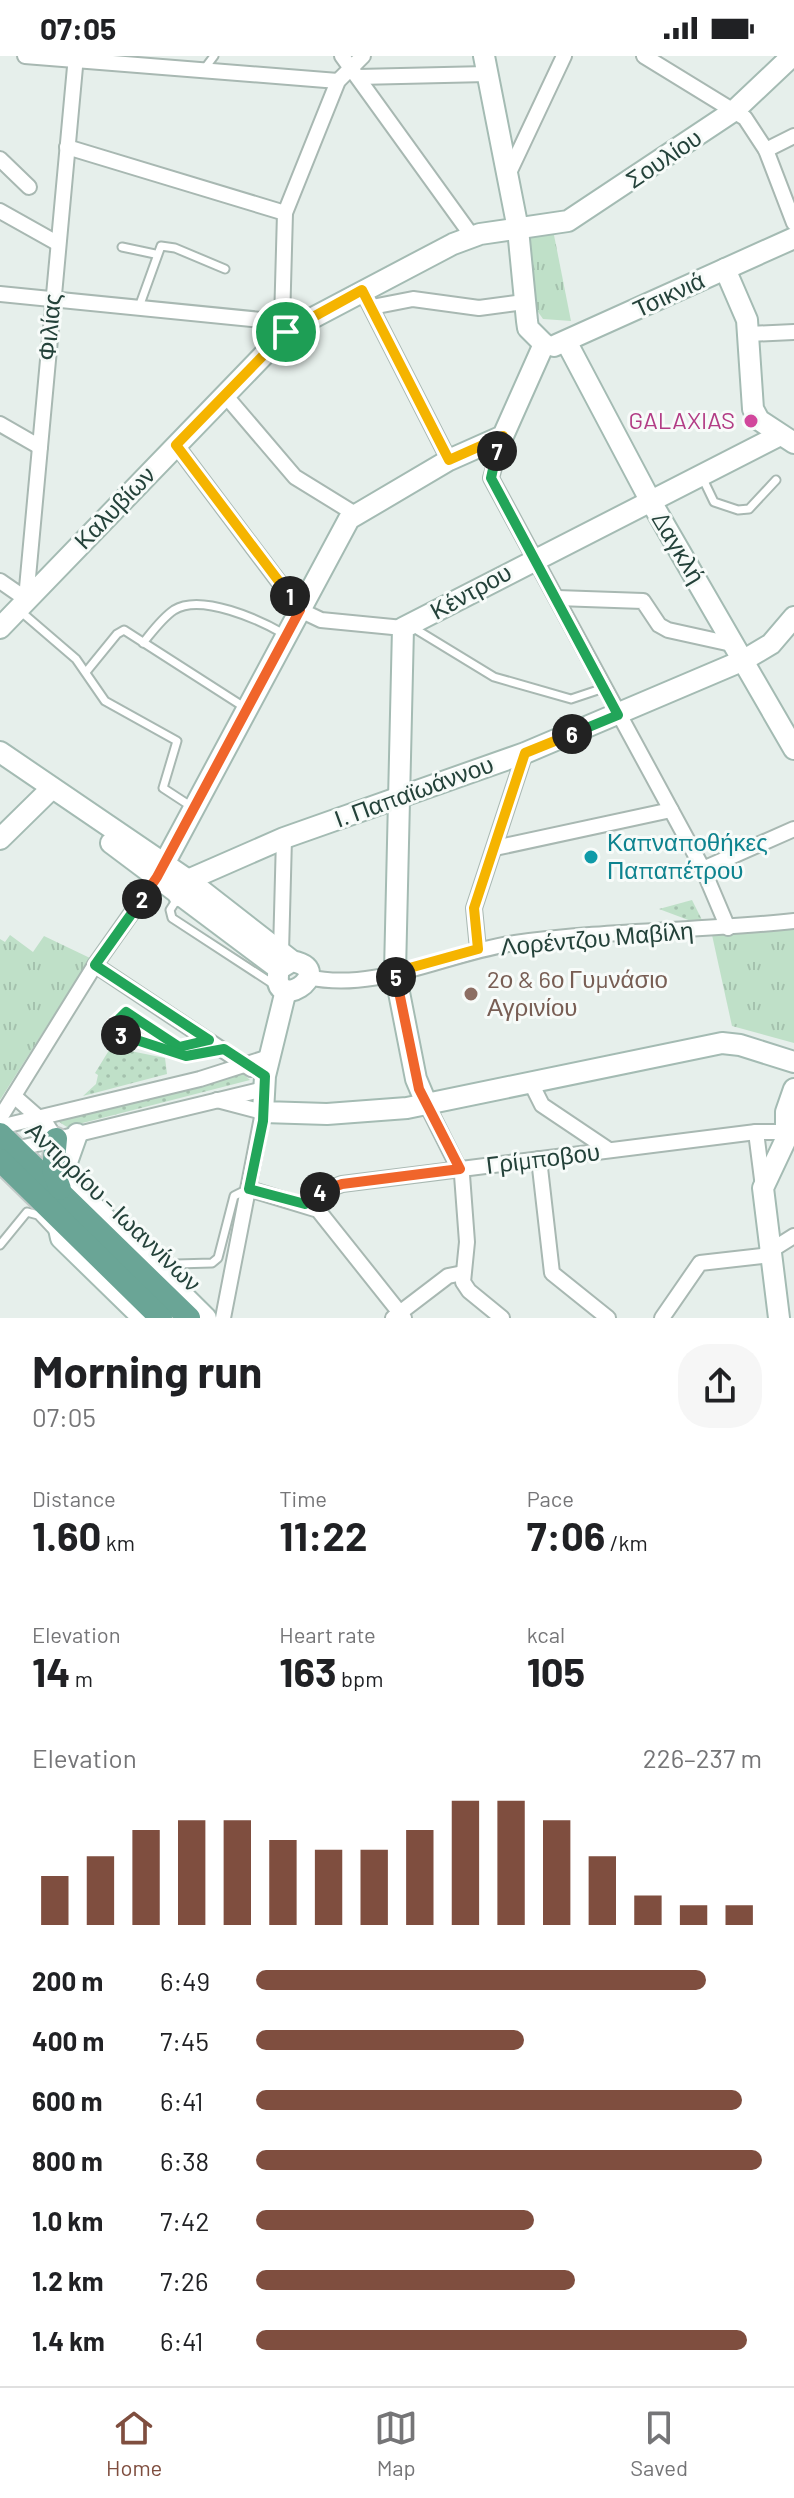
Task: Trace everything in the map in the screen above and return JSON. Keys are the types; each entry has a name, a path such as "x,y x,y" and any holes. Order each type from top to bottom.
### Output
{"main road":[{"path":"60,1204 53,1170 67,1137"},
{"name":"Αντιρρίου - Ιωαννίνων","path":"5,1147 161,1318"},
{"name":"Αντιρρίου - Ιωαννίνων","path":"60,1204 189,1318"}],"street":[{"path":"25,56 210,62 338,81"},
{"path":"0,294 284,327 285,213 338,81 363,56"},
{"path":"507,177 564,56"},
{"path":"644,56 735,110 752,127 766,150 794,223"},
{"name":"Σουλίου","path":"518,229 568,221 735,110 792,56"},
{"name":"Φιλίας","path":"22,604 40,447 75,58"},
{"path":"351,67 485,65 518,229 528,328 544,344 503,436 491,478 703,869 728,928"},
{"path":"351,67 472,236"},
{"path":"766,150 794,136"},
{"path":"67,147 285,213"},
{"path":"3,166 29,187"},
{"path":"0,211 57,243"},
{"name":"Καλυβίων","path":"0,628 225,395 284,327 367,298 472,236 518,229"},
{"name":"Τσικνιά","path":"544,344 567,343 794,238"},
{"path":"725,269 743,308 749,334 753,409 759,420 783,437"},
{"path":"449,460 367,298 413,299 479,308 524,302"},
{"path":"749,334 794,332"},
{"name":"Δαγκλή","path":"567,343 650,500 794,749"},
{"path":"225,395 295,477 355,514"},
{"path":"0,424 40,447"},
{"path":"0,1118 95,965 160,871 344,526 355,514 449,460 503,436"},
{"name":"Κέντρου","path":"300,610 321,620 406,627 535,557 783,437"},
{"path":"176,445 300,610"},
{"path":"0,581 22,604"},
{"path":"557,598 640,600 663,628 740,653"},
{"name":"Ι. Παπαϊωάννου","path":"184,888 284,838 525,753 618,715 740,653 774,642 794,617"},
{"path":"406,627 395,972 416,1079 460,1169 467,1242 463,1273 469,1291 502,1318"},
{"path":"0,752 49,792 184,888 282,971"},
{"path":"478,949 474,908 525,753"},
{"path":"0,765 49,792"},
{"path":"0,839 49,792"},
{"path":"495,848 671,810"},
{"path":"703,869 794,829"},
{"path":"223,1318 263,1112 261,1072 282,971 284,838"},
{"name":"Λορέντζου Μαβίλη","path":"308,977 334,983 395,972 478,949 536,940 794,921"},
{"path":"95,965 261,1072"},
{"path":"282,971 305,967 308,977"},
{"path":"217,1100 263,1112 327,1114 427,1105 722,1043 740,1045 794,1062"},
{"path":"5,1147 67,1137 217,1100 261,1072"},
{"path":"0,1127 261,1072"},
{"path":"530,1081 542,1105 609,1150"},
{"path":"763,1188 790,1127 786,1112 794,1089"},
{"path":"14,1096 67,1137"},
{"name":"Γρίμποβου","path":"305,1204 321,1192 342,1184 790,1127"},
{"path":"756,1132 771,1253 784,1272 779,1318"},
{"path":"67,1137 68,1179 206,1318"},
{"path":"539,1159 552,1273 608,1318"},
{"path":"249,1189 305,1204 321,1213 399,1316 448,1276 463,1273"},
{"path":"60,1204 61,1238 143,1318"},
{"path":"662,1318 695,1268 703,1262 771,1253 794,1236"}],"lane":[{"path":"138,310 155,254 161,246 169,246 225,269"},
{"path":"122,247 155,254"},
{"path":"701,475 714,502 738,510 749,509 776,480"},
{"path":"22,604 86,672 90,684 105,701 177,741 163,791 195,808"},
{"path":"143,643 174,610 193,606 247,615 286,636"},
{"path":"406,627 494,677 571,699 604,688"},
{"path":"86,672 120,631 128,631 246,708"},
{"path":"184,888 170,910 172,918 282,971"},
{"path":"209,1040 179,1047 126,1012 112,1026 130,1039 186,1056 224,1049"},
{"path":"137,1250 176,1264 212,1263 218,1258 235,1194 249,1189"},
{"path":"0,1245 27,1212 38,1215 61,1238"}],"green space":[{"path":"553,230 571,321 543,319 536,309 523,236"},
{"path":"692,900 702,920 691,921 659,909"},
{"path":"794,927 794,1043 732,1026 712,935"},
{"path":"10,935 33,952 44,936 90,958 0,1100 0,939 5,942"},
{"path":"111,1047 165,1058 167,1074 83,1096 96,1084 98,1075 95,1073"},
{"path":"242,1073 250,1080 67,1127 56,1120"}],"place":[{"name":"GALAXIAS","path":"751,421"},
{"name":"Καπναποθήκες Παπαπέτρου","path":"591,857"},
{"name":"2ο & 6ο Γυμνάσιο Αγρινίου","path":"471,994"}],"route":[{"path":"362,290 449,460 503,436 491,478 618,715 525,753 474,908 478,949 395,972 419,1089 460,1169 342,1184 311,1197 305,1204 249,1189 263,1121 265,1076 224,1049 186,1056 134,1041 115,1031 113,1025 126,1012 169,1037 179,1047 209,1040 95,965 157,877 300,610 176,445 286,332 362,290"}]}
